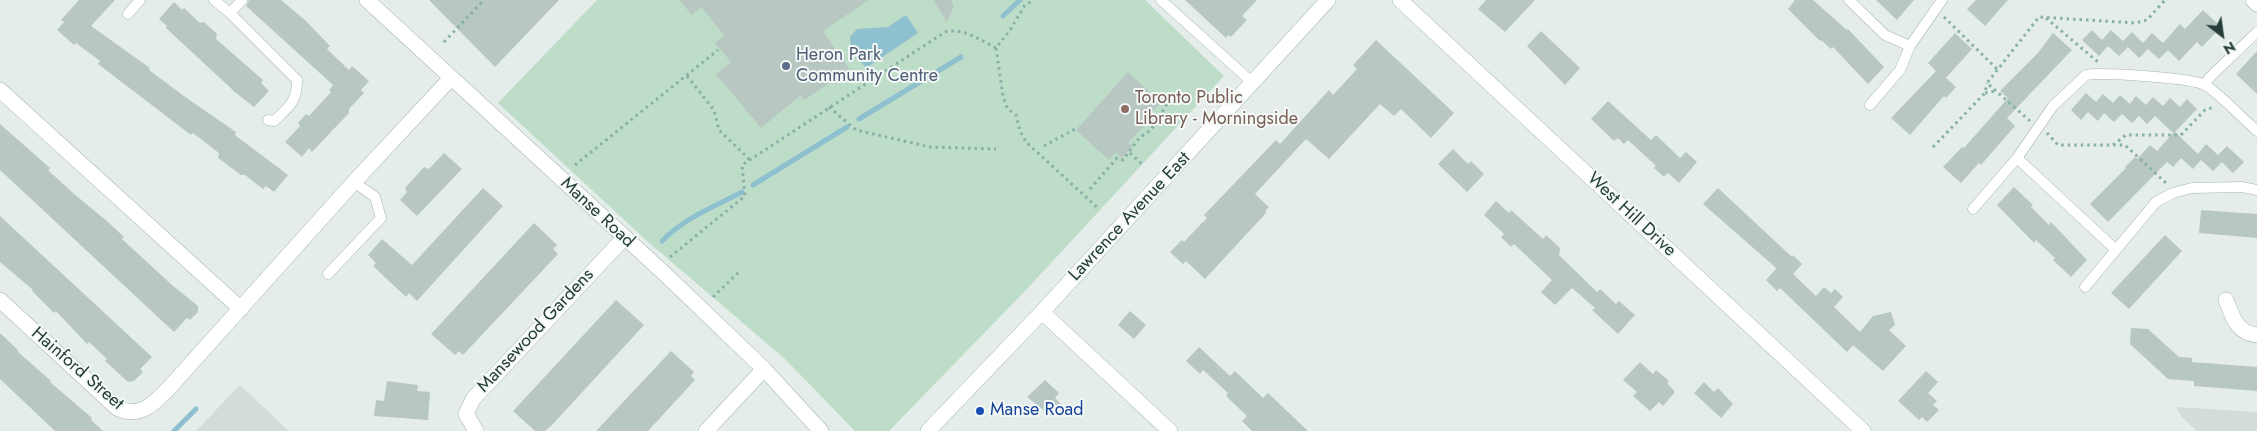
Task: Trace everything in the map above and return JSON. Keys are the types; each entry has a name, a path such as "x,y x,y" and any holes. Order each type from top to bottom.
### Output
{"street":[{"name":"Manse Road","path":"368,0 666,275 764,369 821,431"},
{"name":"Lawrence Avenue East","path":"928,431 1042,312 1328,0"},
{"name":"West Hill Drive","path":"1400,0 1863,431"},
{"path":"2253,0 2257,4"},
{"name":"Hainford Street","path":"0,300 109,402 125,412 132,413 142,410 156,402 242,309 354,182 451,78"},
{"path":"0,90 242,309"},
{"name":"Mansewood Gardens","path":"476,431 466,414 472,399 624,238"},
{"path":"2226,300 2236,325 2241,330 2257,335"},
{"path":"1042,312 1170,431"},
{"path":"706,431 764,369"}],"lane":[{"path":"128,14 140,0"},
{"path":"214,0 230,13 297,80 297,95 290,107 274,122 268,120"},
{"path":"230,13 242,0"},
{"path":"1162,0 1252,84"},
{"path":"1849,0 1886,35 1910,46"},
{"path":"1870,105 1900,70 1910,46 1938,4"},
{"path":"2204,85 2210,76 2257,32"},
{"path":"1973,209 2017,158 2045,116 2086,75 2188,80 2204,85 2257,131"},
{"path":"2017,158 2115,249"},
{"path":"328,274 381,218 375,197 354,182"},
{"path":"2085,287 2156,202 2173,193 2192,188 2242,187 2257,190"}],"path":[{"path":"444,42 484,0"},
{"path":"1034,0 1025,5 1010,30 996,48 1003,96 1007,108 1016,115 1020,131 1026,142 1099,209"},
{"path":"1938,4 1997,69"},
{"path":"2045,17 2102,65 2105,75"},
{"path":"670,257 745,196 742,165 945,32 952,30 976,37 996,48"},
{"path":"575,165 718,50"},
{"path":"687,76 714,110 719,130 750,160"},
{"path":"1933,147 1985,93 1987,82"},
{"path":"1985,93 1996,91"},
{"path":"1090,188 1118,158 1123,160 1130,153 1140,137 1151,130 1171,97"},
{"path":"2112,146 2126,135 2181,135 2205,110 2214,107 2221,99"},
{"path":"829,107 856,130 930,147 996,149"},
{"path":"1044,146 1075,129"},
{"path":"1130,153 1142,164"},
{"path":"713,297 740,271"}],"shaded area":[{"path":"240,385 289,431 196,431"},
{"path":"2176,407 2257,412 2257,431 2197,431 2181,416"}],"green space":[{"path":"597,0 1145,0 1224,76 1026,290 889,431 855,431 785,359 647,241 498,103"}],"water":[{"path":"906,15 918,33 866,68 851,50 850,37 857,29 888,27"}],"building":[{"path":"79,0 115,0 91,26 150,68 149,70 188,99 236,132 235,135 288,175 274,192 266,186 263,189 218,158 219,153 193,133 191,135 98,64 100,61 76,43 74,45 57,30 64,22 61,20"},
{"path":"249,0 281,0 305,20 330,46 327,49 349,70 352,66 369,81 361,90 364,93 349,109 349,113 312,152 309,148 302,157 285,142 300,126 298,123 306,114 309,116 331,92 329,90 333,85 246,6"},
{"path":"429,0 559,0 495,67"},
{"name":"Heron Park Community Centre","path":"679,0 869,0 823,31 852,73 836,84 833,81 804,100 801,95 761,128 716,74 731,62 715,43 724,35 701,7 692,15"},
{"path":"933,0 951,0 954,6 947,22"},
{"path":"1185,0 1257,0 1242,16 1247,20 1231,37 1228,35 1226,38"},
{"path":"1486,0 1535,0 1505,32 1478,9"},
{"path":"1795,0 1813,0 1848,29 1884,67 1868,84 1833,47 1831,49 1820,41 1788,9"},
{"path":"1876,0 1914,0 1897,20"},
{"path":"1976,0 2008,0 1985,26 1967,9"},
{"path":"174,2 182,10 184,8 200,23 204,22 217,34 216,39 263,80 261,83 269,91 254,107 236,93 166,28 167,26 159,19"},
{"path":"2203,10 2221,27 2202,47 2197,42 2179,61 2168,50 2159,59 2148,49 2139,58 2128,47 2119,56 2108,46 2099,56 2082,40 2092,30 2102,40 2111,30 2123,41 2132,32 2143,43 2152,33 2163,43 2180,24 2185,29"},
{"path":"1541,31 1580,68 1565,85 1527,46"},
{"path":"1955,33 1972,49 1946,78 1956,87 1946,98 1944,96 1910,135 1891,118 1936,71 1928,63"},
{"path":"2053,33 2072,50 2007,118 2015,126 1981,165 1979,163 1961,183 1943,167 1962,147 1964,148 2008,98 2000,91 2037,54"},
{"path":"1376,40 1454,113 1431,138 1401,109 1394,116 1380,104 1329,159 1306,139 1255,194 1269,207 1265,211 1267,212 1205,279 1186,261 1183,264 1170,252 1182,240 1184,242 1207,218 1204,215 1276,140 1280,144 1329,90 1333,95 1357,69 1353,65"},
{"path":"2257,51 2257,94 2236,74"},
{"name":"Toronto Public Library - Morningside","path":"1128,72 1161,102 1149,116 1151,118 1128,143 1133,146 1122,158 1116,152 1109,160 1076,130"},
{"path":"2086,93 2096,102 2103,94 2113,103 2120,95 2130,104 2136,96 2146,105 2153,97 2163,106 2170,98 2180,107 2187,99 2197,109 2175,132 2198,154 2206,144 2218,155 2227,146 2244,162 2233,173 2222,162 2213,171 2201,160 2193,169 2181,158 2173,167 2167,162 2108,222 2090,204 2135,157 2137,159 2150,145 2157,151 2173,133 2155,116 2147,124 2139,116 2132,123 2122,114 2114,122 2104,113 2098,121 2088,112 2081,120 2071,110"},
{"path":"1608,101 1651,140 1656,135 1680,158 1686,152 1697,162 1679,183 1668,173 1664,177 1654,168 1656,166 1628,140 1624,144 1618,138 1614,141 1591,119"},
{"path":"0,124 50,168 48,170 73,193 108,222 124,237 122,239 172,285 198,306 198,312 190,320 187,318 174,332 0,170"},
{"path":"1453,149 1468,164 1471,161 1484,174 1467,192 1438,164"},
{"path":"444,153 462,169 417,216 400,200 407,192 405,188 424,167 429,169"},
{"path":"2014,187 2033,205 2031,207 2049,225 2051,222 2087,260 2071,277 2053,260 2055,258 2036,240 2034,243 1997,205"},
{"path":"483,188 503,206 417,301 409,293 406,297 373,266 376,263 368,255 382,239 412,265"},
{"path":"1718,188 1792,257 1793,255 1802,264 1793,274 1816,296 1824,287 1831,293 1835,289 1843,297 1834,307 1860,332 1873,316 1891,312 1895,325 1889,330 1906,346 1883,371 1853,345 1847,352 1780,288 1777,291 1766,280 1776,269 1775,267 1703,204"},
{"path":"1496,201 1509,213 1511,210 1543,239 1546,235 1560,248 1559,255 1597,292 1600,289 1616,304 1619,301 1635,315 1618,334 1592,310 1595,308 1572,288 1555,305 1541,292 1552,280 1514,244 1511,247 1501,237 1504,234 1484,215"},
{"path":"2201,210 2257,214 2257,238 2199,233"},
{"path":"0,216 152,357 140,369 143,372 134,381 128,382 105,361 107,359 89,342 87,344 56,311 54,313 33,290 0,262"},
{"path":"534,223 557,245 553,249 558,254 463,355 459,351 455,355 431,334"},
{"path":"2165,235 2182,251 2129,309 2111,293"},
{"path":"616,300 644,325 552,425 545,431 535,431 513,411"},
{"path":"1130,311 1146,325 1134,339 1118,325"},
{"path":"2131,328 2148,329 2179,357 2192,358 2192,362 2257,367 2257,391 2194,386 2194,381 2168,379 2130,344"},
{"path":"0,333 50,382 92,418 91,420 103,431 55,431 0,379"},
{"path":"1199,347 1230,376 1235,371 1263,398 1268,393 1308,431 1252,431 1242,421 1247,416 1226,396 1228,393 1203,370 1200,374 1186,361"},
{"path":"671,351 694,372 691,376 695,380 648,431 596,431"},
{"path":"1640,362 1653,374 1656,370 1669,381 1667,383 1675,392 1663,406 1659,402 1650,411 1633,396 1637,392 1623,380"},
{"path":"1926,371 1938,382 1928,393 1937,401 1933,405 1939,410 1927,422 1922,417 1919,420 1898,401"},
{"path":"1045,380 1059,393 1055,398 1062,405 1052,417 1027,397"},
{"path":"387,381 418,385 417,391 430,392 428,420 374,416 376,400 384,401"},
{"path":"1704,382 1714,392 1718,388 1733,404 1721,418 1694,393"}],"waterway":[{"path":"1003,16 1020,0"},
{"path":"859,119 961,57"},
{"path":"753,185 847,127"},
{"path":"662,241 690,219 742,192"},
{"path":"174,431 196,409"}],"place":[{"name":"Heron Park Community Centre","path":"786,66"},
{"name":"Toronto Public Library - Morningside","path":"1125,109"},
{"name":"Manse Road","path":"980,411"}]}
